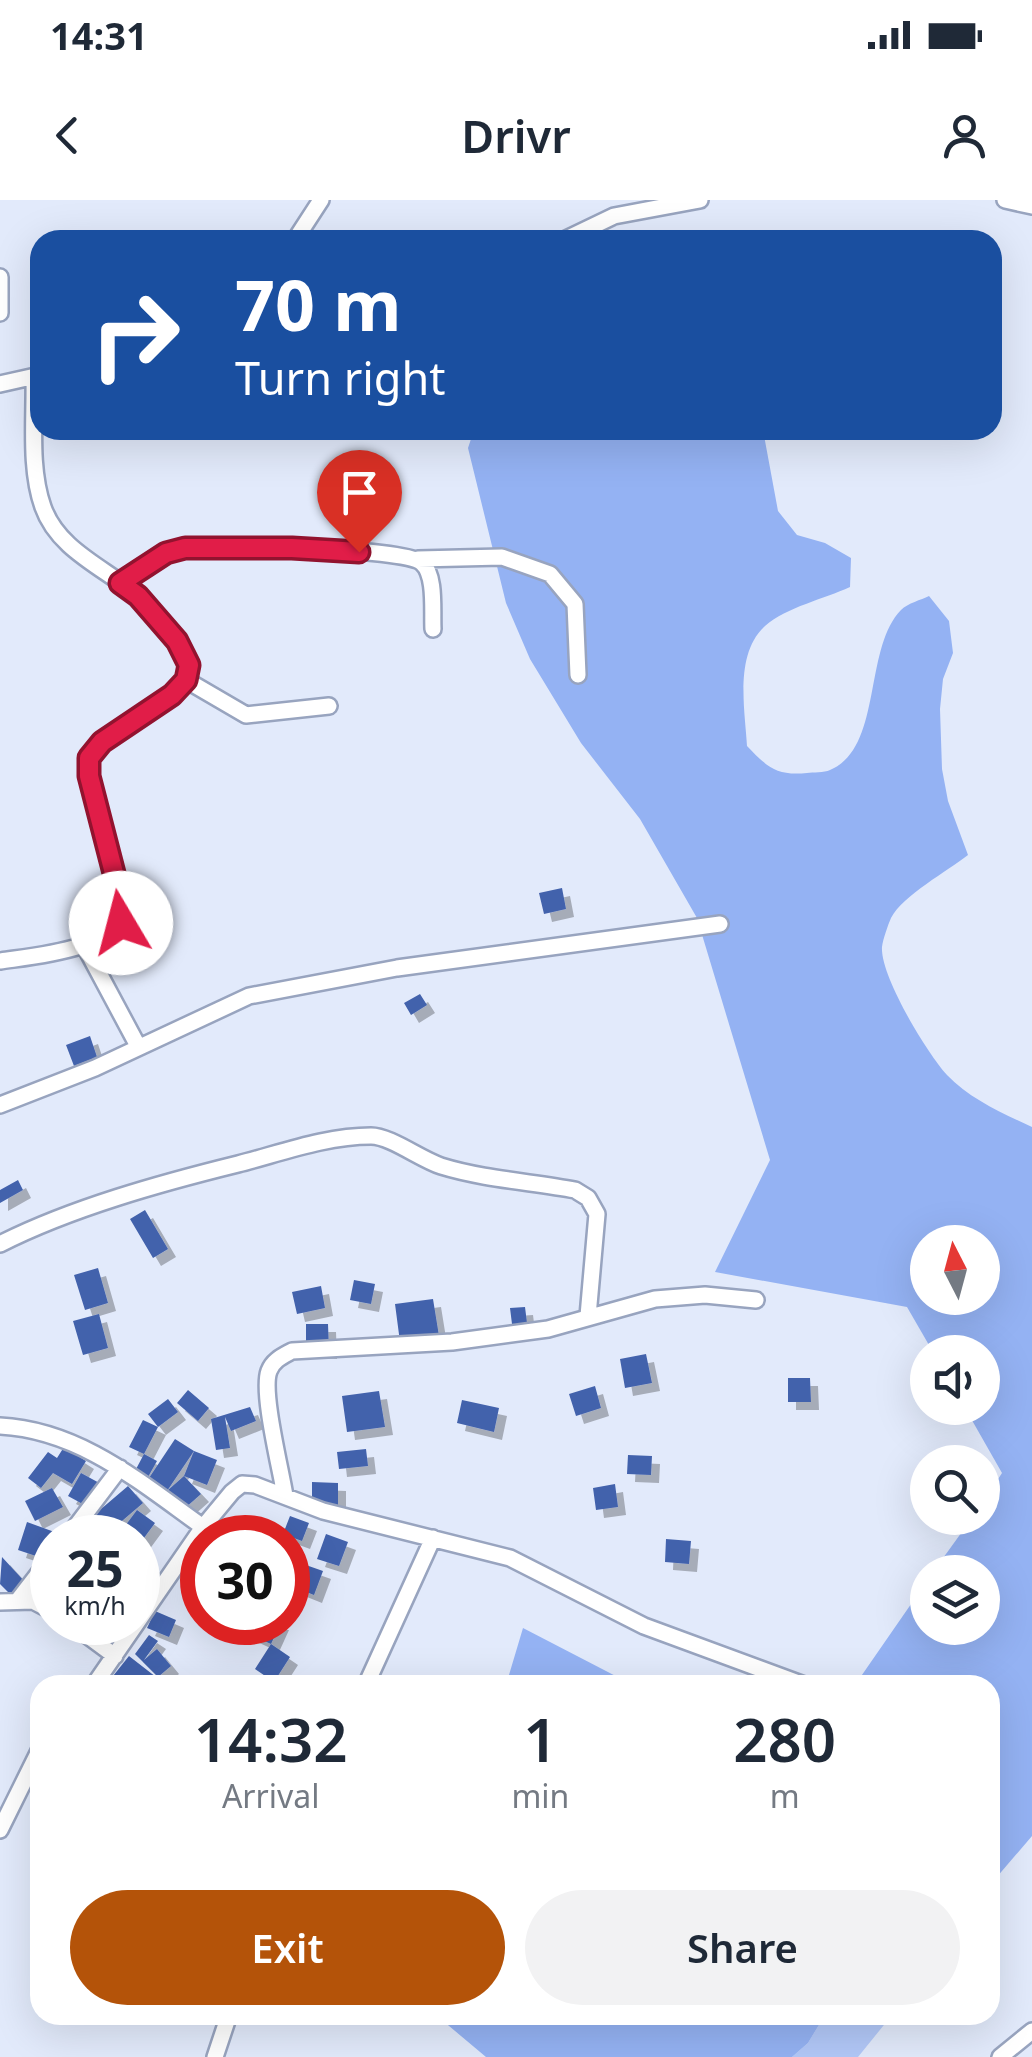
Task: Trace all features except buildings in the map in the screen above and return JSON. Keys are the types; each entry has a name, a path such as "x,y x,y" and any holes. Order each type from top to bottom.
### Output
{"street":[{"path":"302,230 322,200"},
{"path":"585,230 614,216 700,200"},
{"path":"1005,200 1032,206"},
{"path":"0,277 0,312"},
{"path":"0,384 30,378"},
{"path":"0,962 84,945 121,923 124,912 89,776 89,758 102,742 172,695 186,680 189,665 177,641 138,596 83,557 44,512 37,484 37,440"},
{"path":"120,583 166,553 185,548 292,548 418,559 502,558 550,574 575,604 578,675"},
{"path":"418,559 428,570 433,629"},
{"path":"186,680 246,715 329,706"},
{"path":"0,1104 95,1068 249,996 334,978 720,924"},
{"path":"84,945 138,1046"},
{"path":"0,1244 111,1200 200,1172 296,1147 373,1136 443,1167 576,1190 588,1198 597,1214 588,1316"},
{"path":"285,1496 267,1392 269,1372 278,1358 292,1350 471,1340 548,1329 655,1300 706,1295 756,1300"},
{"path":"0,1426 56,1435 120,1468 185,1515"},
{"path":"84,1515 120,1468"},
{"path":"213,1515 242,1484 255,1485 323,1510 510,1558 644,1626 777,1675"},
{"path":"371,1675 433,1538"},
{"path":"101,1675 180,1561"},
{"path":"18,1600 30,1584"},
{"path":"0,1602 30,1601"},
{"path":"99,1645 114,1656"},
{"path":"0,1830 30,1770"},
{"path":"215,2057 226,2025"},
{"path":"1000,2057 1032,2031"}],"shaded area":[{"path":"471,440 765,440 778,511 797,535 825,543 851,558 850,587 774,619 755,638 749,652 744,683 747,746 767,765 780,771 825,772 847,758 866,720 881,648 901,610 929,596 949,621 953,653 943,679 940,709 942,769 948,801 968,855 897,909 882,947 896,994 947,1075 976,1098 1032,1127 1032,1836 1000,1873 1000,1675 862,1675 910,1606 910,1645 1000,1645 1000,1555 945,1555 960,1535 1000,1535 1000,1445 986,1445 975,1425 1000,1425 1000,1335 923,1335 912,1315 1000,1315 1000,1225 910,1225 910,1312 907,1307 715,1272 770,1160 697,918 640,819 581,743 530,659 506,603 468,448"},
{"path":"523,1628 614,1675 509,1675"},
{"path":"448,2025 819,2025 808,2043 792,2057 486,2057"},
{"path":"819,2025 884,2025 858,2057 792,2057 808,2043"}],"route":[{"path":"121,923 124,912 89,776 89,758 102,742 172,695 186,680 189,665 177,641 138,596 120,583 166,553 185,548 359,552"}]}
